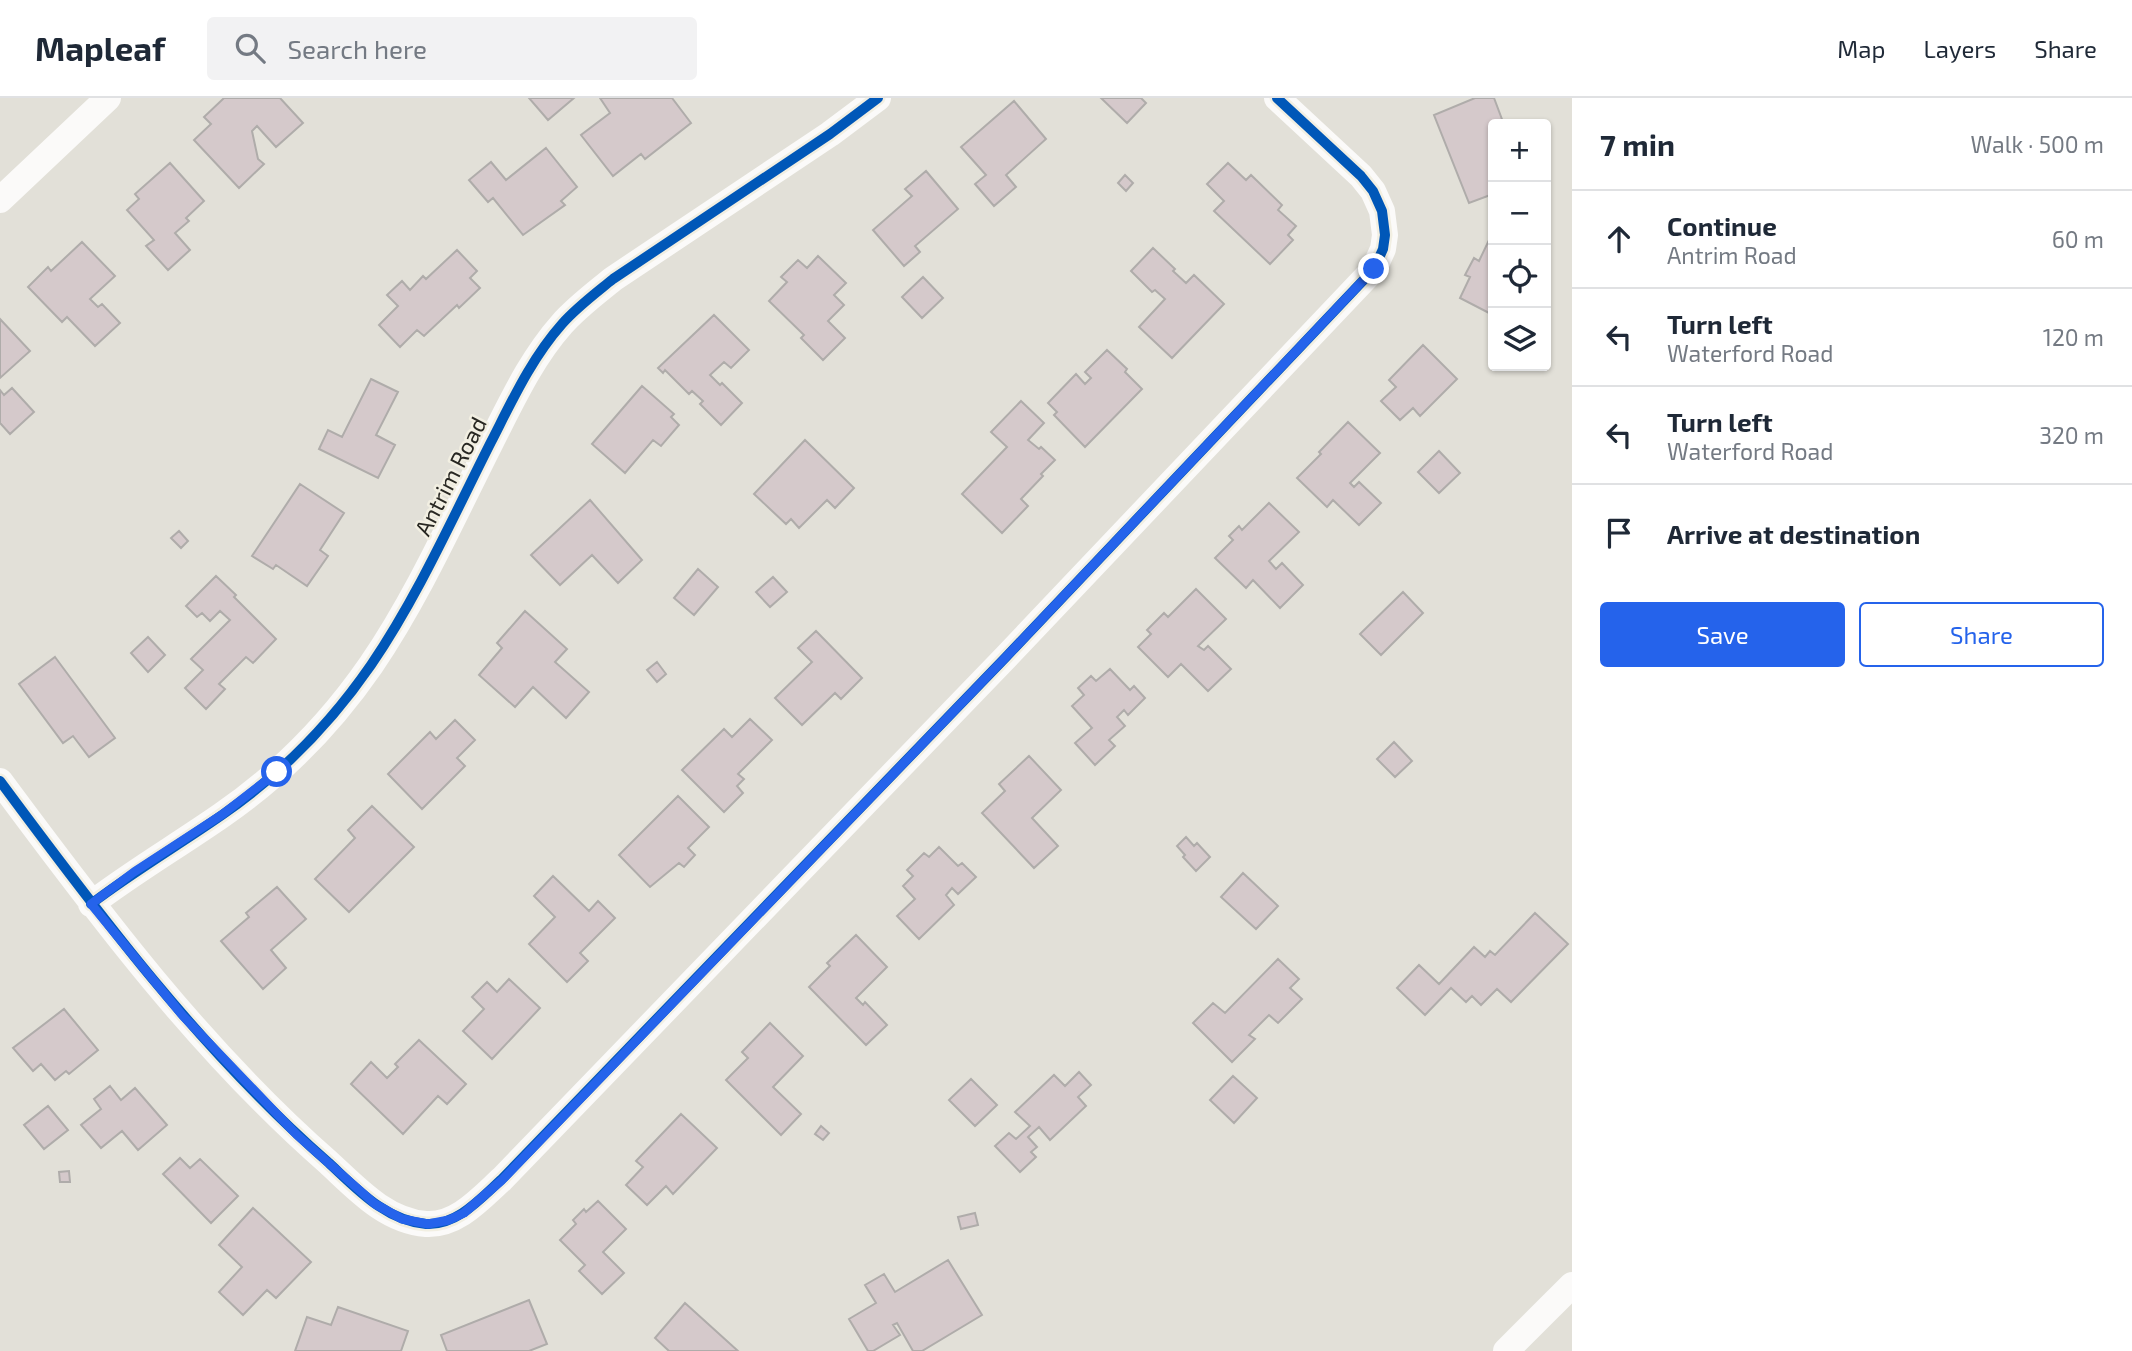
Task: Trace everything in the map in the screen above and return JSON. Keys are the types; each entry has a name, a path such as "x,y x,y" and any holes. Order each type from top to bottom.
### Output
{"street":[{"path":"0,200 108,98"},
{"name":"Antrim Road","path":"91,904 134,872 223,814 277,772 326,723 370,665 412,596 526,373 561,325 613,279 830,134 878,98"},
{"path":"0,781 91,904 183,1016 297,1135 375,1204 402,1219 428,1224 449,1220 464,1213 502,1180 1374,269 1383,249 1385,235 1382,211 1373,191 1361,176 1277,98"},
{"path":"1506,1351 1572,1285"}],"building":[{"path":"224,98 280,98 303,123 276,147 257,126 252,131 258,159 264,164 239,188 194,140 211,124 204,117"},
{"path":"529,98 574,98 548,120"},
{"path":"600,98 672,98 691,123 645,159 641,154 613,176 581,135 610,113"},
{"path":"1101,98 1141,98 1146,103 1127,123"},
{"path":"1475,98 1494,98 1502,119 1488,119 1488,196 1469,203 1434,115"},
{"path":"1014,101 1046,139 1006,175 1016,187 994,206 975,184 986,175 961,147"},
{"path":"546,148 577,187 561,201 565,205 523,235 493,198 488,202 469,180 491,162 506,180"},
{"path":"170,163 204,201 186,218 189,221 175,233 190,250 168,270 146,246 154,240 127,210 139,199 135,194"},
{"path":"1228,163 1246,180 1251,175 1282,205 1278,210 1296,226 1288,235 1293,240 1270,264 1214,211 1224,201 1207,184"},
{"path":"926,171 958,209 915,246 920,252 904,266 873,230 912,196 905,189"},
{"path":"1125,175 1133,183 1126,191 1118,183"},
{"path":"82,242 115,276 90,299 98,307 102,304 120,323 95,346 67,317 62,322 28,287 48,267 51,271"},
{"path":"1488,242 1488,312 1460,298 1470,277 1465,275 1474,258 1479,261"},
{"path":"1153,248 1186,283 1194,275 1224,304 1172,358 1139,327 1165,299 1155,290 1152,292 1131,271"},
{"path":"457,250 477,271 470,278 480,288 424,336 417,330 400,347 379,325 398,306 387,295 402,281 410,290 423,276 426,279"},
{"path":"818,256 846,283 834,295 844,305 828,321 845,338 823,360 801,338 804,335 769,301 787,282 781,277 798,260 807,268"},
{"path":"923,277 943,298 922,318 902,297"},
{"path":"714,315 749,350 731,368 724,362 710,375 742,403 721,425 700,404 703,401 692,391 689,394 665,370 663,373 658,368"},
{"path":"0,319 30,351 0,378"},
{"path":"1423,345 1457,379 1420,416 1413,408 1400,420 1381,401 1396,387 1389,380"},
{"path":"1107,350 1127,369 1125,372 1142,389 1085,447 1054,415 1057,412 1048,403 1076,374 1085,384 1091,378 1085,372"},
{"path":"371,379 398,392 376,435 395,445 378,478 319,449 328,430 342,437"},
{"path":"642,386 674,414 671,417 679,425 661,446 653,440 625,473 592,444"},
{"path":"12,388 34,412 10,434 0,423 0,390 4,395"},
{"path":"1021,401 1044,423 1028,440 1039,449 1041,447 1055,460 1021,499 1028,506 1002,533 962,494 1007,447 991,432"},
{"path":"1348,422 1380,453 1350,483 1354,487 1359,482 1381,503 1359,525 1333,500 1327,507 1297,478"},
{"path":"805,440 854,488 835,508 827,500 799,528 791,519 786,524 754,494"},
{"path":"1439,451 1460,473 1439,493 1418,472"},
{"path":"300,484 344,513 320,550 328,556 307,586 276,565 273,569 252,556"},
{"path":"590,500 642,560 618,583 592,555 560,585 531,555"},
{"path":"1269,503 1299,532 1269,561 1276,569 1282,563 1303,585 1280,608 1253,580 1246,588 1215,558 1233,540 1229,536 1239,526 1242,530"},
{"path":"179,531 188,541 181,548 171,538"},
{"path":"698,569 718,587 694,615 674,598"},
{"path":"216,576 276,639 253,663 246,657 219,684 225,689 206,709 185,688 203,670 191,659 230,620 220,611 210,621 202,613 197,617 186,606"},
{"path":"773,577 787,592 770,607 756,592"},
{"path":"1196,589 1226,619 1198,646 1204,650 1208,646 1231,669 1208,691 1181,664 1168,677 1138,647 1151,634 1147,630 1164,613 1168,617"},
{"path":"1403,592 1423,613 1381,655 1360,634"},
{"path":"525,611 567,649 555,662 589,692 566,718 533,687 515,707 479,675 502,648 497,643"},
{"path":"816,631 862,678 841,699 835,693 802,725 775,698 812,662 798,648"},
{"path":"148,637 165,655 148,672 131,653"},
{"path":"55,657 115,738 89,757 73,736 63,743 19,684"},
{"path":"657,662 666,674 657,682 647,670"},
{"path":"1110,669 1130,690 1134,686 1145,698 1128,715 1124,710 1117,717 1125,726 1109,740 1115,746 1095,765 1075,743 1092,728 1072,706 1084,695 1078,688 1091,676 1096,681"},
{"path":"750,719 772,740 738,774 744,779 737,786 743,793 724,812 682,770 724,729 732,737"},
{"path":"455,720 475,740 457,758 465,766 422,809 388,774 430,732 436,739"},
{"path":"1394,742 1412,761 1395,777 1377,759"},
{"path":"1029,756 1061,790 1032,818 1058,846 1034,868 982,813 1005,791 999,784"},
{"path":"678,796 709,827 688,848 695,855 684,867 679,863 650,887 619,855"},
{"path":"372,806 414,847 349,912 315,879 355,838 348,830"},
{"path":"1186,837 1194,846 1197,843 1210,857 1196,871 1177,846"},
{"path":"939,847 958,866 962,863 976,877 958,894 952,888 946,895 954,905 919,939 897,916 915,899 903,886 913,876 907,870 924,853 929,857"},
{"path":"1243,873 1278,906 1256,929 1221,897"},
{"path":"553,876 589,911 598,901 615,918 580,953 588,961 567,982 529,944 555,917 534,896"},
{"path":"277,887 306,919 271,950 286,968 263,989 221,941 249,917 246,913"},
{"path":"1535,913 1568,944 1511,1002 1497,989 1481,1005 1472,996 1466,1002 1451,988 1425,1015 1397,988 1419,965 1439,984 1474,947 1485,957 1490,951 1495,955"},
{"path":"856,935 887,967 856,998 863,1005 865,1002 887,1025 866,1045 809,987 830,966 827,963"},
{"path":"1278,959 1299,979 1290,988 1302,999 1278,1023 1269,1015 1249,1035 1255,1039 1232,1062 1193,1023 1213,1003 1225,1013"},
{"path":"509,979 540,1008 492,1059 463,1031 484,1009 472,997 487,982 497,992"},
{"path":"64,1009 98,1050 69,1074 66,1071 55,1080 41,1064 33,1071 13,1048"},
{"path":"770,1023 803,1056 773,1087 801,1114 781,1135 726,1080 748,1058 742,1052"},
{"path":"419,1040 466,1084 447,1104 438,1096 403,1134 351,1084 371,1062 387,1078 398,1067 395,1064"},
{"path":"1079,1072 1091,1085 1078,1097 1086,1106 1050,1140 1039,1127 1028,1137 1037,1147 1031,1152 1036,1157 1020,1172 995,1146 1009,1133 1016,1139 1030,1126 1015,1112 1054,1075 1065,1086"},
{"path":"1233,1076 1257,1098 1234,1123 1210,1100"},
{"path":"971,1079 997,1105 975,1126 949,1100"},
{"path":"110,1086 121,1100 135,1088 167,1125 138,1150 122,1131 101,1148 81,1125 101,1109 94,1099"},
{"path":"48,1106 68,1130 44,1149 24,1125"},
{"path":"681,1114 717,1148 673,1194 666,1186 647,1205 626,1185 643,1167 636,1161"},
{"path":"821,1126 829,1133 823,1140 815,1134"},
{"path":"180,1158 190,1168 200,1159 238,1196 211,1223 163,1174"},
{"path":"69,1171 70,1182 60,1182 59,1172"},
{"path":"598,1201 626,1229 603,1252 624,1273 602,1294 579,1271 585,1265 560,1240 576,1224 573,1220 584,1209 586,1212"},
{"path":"253,1208 311,1262 276,1298 267,1290 243,1315 219,1292 242,1267 219,1245"},
{"path":"975,1213 978,1225 961,1229 958,1217"},
{"path":"948,1260 982,1315 922,1351 913,1351 897,1323 893,1325 900,1335 873,1351 868,1351 849,1319 876,1303 865,1285 884,1274 895,1292"},
{"path":"529,1300 547,1344 529,1351 447,1351 441,1335"},
{"path":"685,1303 738,1351 669,1351 655,1338"},
{"path":"338,1307 408,1331 401,1351 295,1351 307,1317 331,1325"}],"cycle path":[{"path":"91,904 264,783 303,747 339,707 371,665 404,612 523,381 541,351 568,318 613,279 830,134 878,98"},
{"path":"0,781 154,981 195,1029 283,1120 361,1193 385,1210 411,1222 426,1224 458,1216 502,1179 1006,657 1374,269 1383,249 1385,235 1382,211 1373,191 1361,176 1277,98"}],"route":[{"path":"277,772 223,814 134,872 91,904 183,1016 297,1135 375,1204 402,1219 428,1224 449,1220 464,1213 502,1180 1006,657 1374,269"}]}
